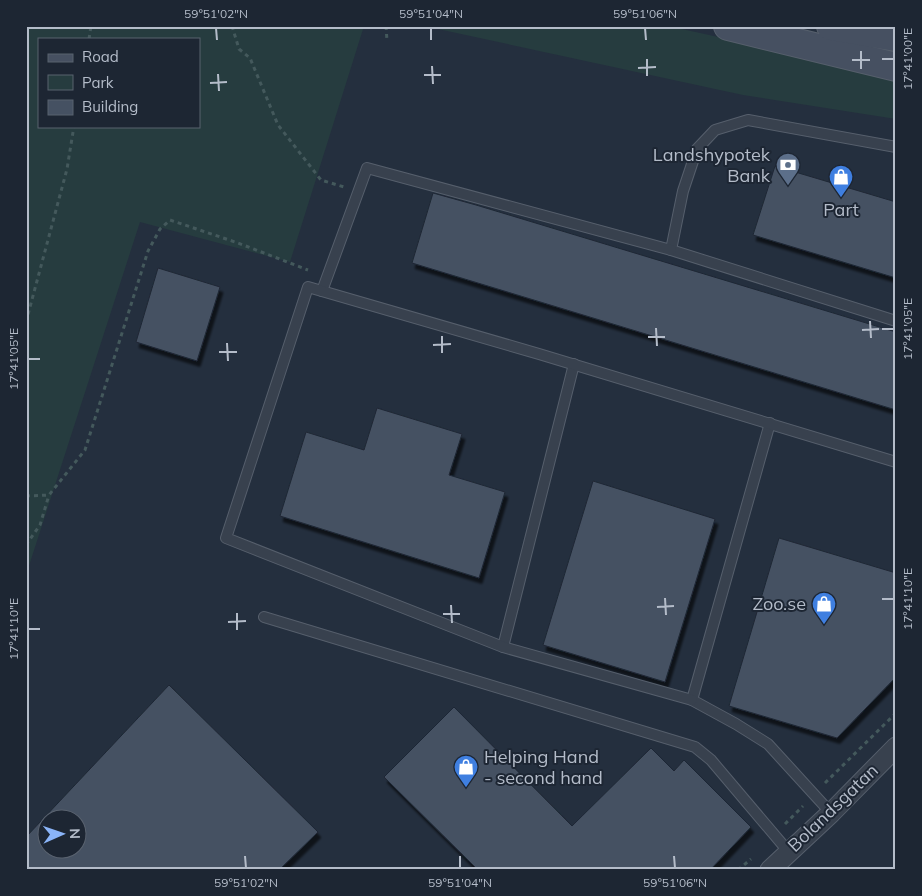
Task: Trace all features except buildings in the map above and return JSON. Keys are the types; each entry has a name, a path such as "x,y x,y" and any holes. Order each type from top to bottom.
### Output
{"main road":[{"path":"728,26 896,67"},
{"path":"831,26 896,38"}],"street":[{"name":"Bolandsgatan","path":"770,870 788,851 831,813 896,747"}],"lane":[{"path":"671,250 683,191 697,149 715,130 748,120 896,147"},
{"path":"322,291 367,168 671,250 896,321"},
{"path":"831,813 768,744 692,700 503,647 226,538 308,287 574,364 896,462"},
{"path":"503,647 574,364"},
{"path":"692,700 770,423"},
{"path":"264,617 696,747 711,760 788,851"}],"path":[{"path":"232,26 239,49 250,58 278,125 321,180 358,192"},
{"path":"386,26 387,41"},
{"path":"26,322 67,169 74,128"},
{"path":"26,546 40,525 50,495 85,450 148,251 160,229 170,220 238,243 327,277"},
{"path":"26,496 50,495"}],"green space":[{"path":"26,26 364,26 290,262 140,222 26,575"},
{"path":"424,26 668,26 896,76 896,119 743,95"}],"place":[{"name":"Landshypotek Bank","path":"788,186"},
{"name":"Part","path":"841,198"},
{"name":"Zoo.se","path":"824,625"},
{"name":"Helping Hand - second hand","path":"466,788"}]}
